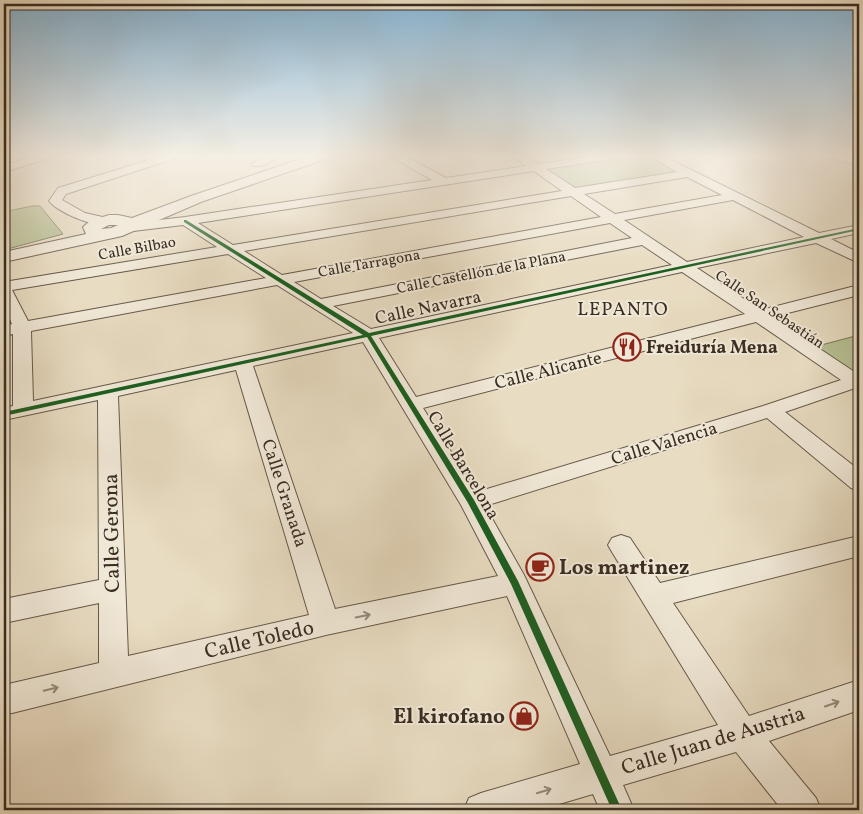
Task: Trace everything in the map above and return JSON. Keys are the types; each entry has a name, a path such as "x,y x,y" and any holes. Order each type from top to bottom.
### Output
{"street":[{"path":"61,193 55,201 99,228 116,232 125,225 213,193"},
{"path":"125,225 213,193"},
{"path":"125,225 185,221 366,193"},
{"name":"Calle Bilbao","path":"4,288 566,193"},
{"name":"Calle San Sebastián","path":"574,193 858,382"},
{"path":"728,193 859,259"},
{"name":"Calle Tarragona","path":"4,331 22,326 734,196"},
{"name":"Calle Barcelona","path":"185,221 368,335 471,502 515,583 617,810"},
{"path":"4,257 75,242 99,228"},
{"name":"Calle Navarra","path":"4,414 859,229"},
{"name":"Calle Castellón de la Plana","path":"318,304 644,240"},
{"path":"4,288 22,326 23,409"},
{"name":"Calle Alicante","path":"411,405 859,290"},
{"name":"Calle Granada","path":"243,363 326,623"},
{"name":"Calle Valencia","path":"471,502 858,382"},
{"name":"Calle Gerona","path":"108,393 114,674"},
{"path":"770,410 859,482"},
{"path":"622,545 742,734 804,810"},
{"path":"654,596 859,546"},
{"name":"Calle Toledo","path":"4,700 326,623 515,583"},
{"path":"4,611 112,589"},
{"name":"Calle Juan de Austria","path":"481,810 742,734 859,695"}],"green space":[{"path":"40,206 63,234 4,250 4,212"},
{"path":"859,335 859,377 814,347"}],"cycle path":[{"path":"185,221 368,335 471,502 515,583 617,810"},
{"path":"4,414 859,229"}],"place":[{"name":"Freiduría Mena","path":"627,347"},
{"name":"Los martinez","path":"540,567"},
{"name":"El kirofano","path":"524,716"}],"district":[{"name":"LEPANTO","path":"623,308"}]}
